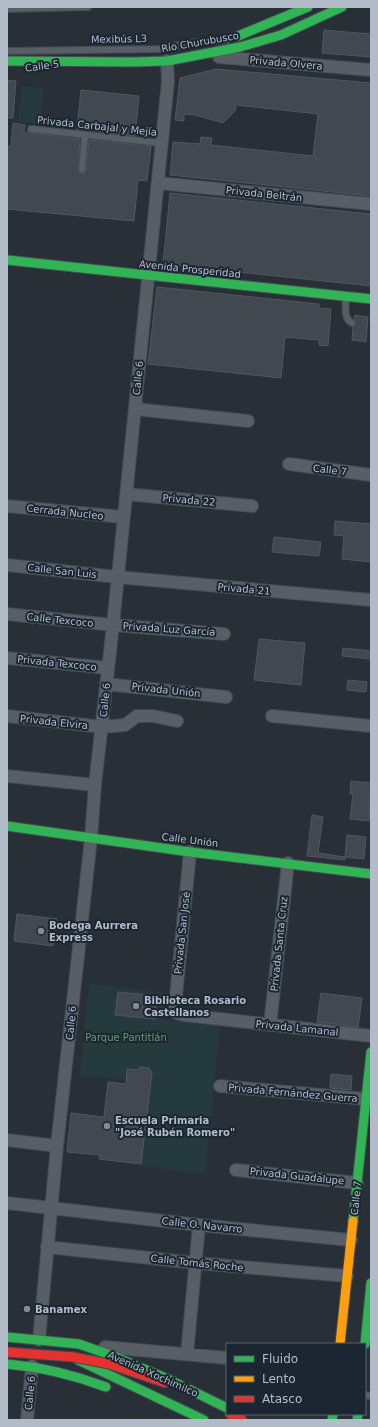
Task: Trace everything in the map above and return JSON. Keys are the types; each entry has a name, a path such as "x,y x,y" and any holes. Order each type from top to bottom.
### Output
{"main road":[{"path":"200,55 245,33 308,7"},
{"name":"Río Churubusco","path":"7,61 167,61 240,47 281,35 342,7"},
{"name":"Avenida Prosperidad","path":"7,260 371,299"},
{"name":"Calle Unión","path":"7,826 190,852 371,874"},
{"name":"Calle 7","path":"340,1343 371,1052"},
{"path":"367,1344 371,1283"},
{"name":"Avenida Xochimilco","path":"7,1337 79,1344 168,1379 226,1408"},
{"path":"39,1340 104,1374 204,1420"},
{"path":"7,1352 73,1356 109,1364 166,1383 226,1412"},
{"path":"7,1364 32,1366 73,1375 112,1390"},
{"path":"232,1415 242,1420"},
{"path":"242,1415 253,1420"}],"street":[{"name":"Privada Olvera","path":"200,55 371,70"},
{"name":"Calle 6","path":"39,1340 47,1247 149,276 168,81 167,61"},
{"name":"Calle 5","path":"7,70 21,70 76,62"},
{"name":"Privada Beltrán","path":"158,183 371,204"},
{"path":"135,409 248,421"},
{"name":"Calle 7","path":"290,464 371,475"},
{"name":"Privada 22","path":"126,494 252,506"},
{"name":"Cerrada Nucleo","path":"7,506 123,517"},
{"name":"Calle San Luis","path":"7,565 117,577"},
{"name":"Privada 21","path":"117,577 371,600"},
{"name":"Calle Texcoco","path":"7,614 113,625"},
{"name":"Privada Luz García","path":"113,625 224,634"},
{"name":"Privada Texcoco","path":"7,658 108,668"},
{"name":"Privada Unión","path":"106,684 226,697"},
{"name":"Privada Elvira","path":"7,716 102,727 125,725 137,716 153,716 177,721"},
{"path":"272,716 371,726"},
{"path":"7,776 95,785"},
{"name":"Privada San José","path":"176,1013 175,1007 190,852"},
{"name":"Privada Santa Cruz","path":"270,1025 288,863"},
{"name":"Privada Lamanal","path":"176,1013 371,1036"},
{"name":"Privada Fernández Guerra","path":"220,1086 366,1099"},
{"path":"7,1140 58,1146"},
{"name":"Privada Guadalupe","path":"236,1170 357,1183"},
{"name":"Calle O. Navarro","path":"7,1202 199,1225 351,1240"},
{"path":"187,1354 199,1225"},
{"name":"Calle Tomás Roche","path":"47,1247 196,1263 347,1276"},
{"name":"Avenida Xochimilco","path":"79,1344 226,1358"},
{"name":"Calle 6","path":"28,1420 32,1366"}],"lane":[{"path":"7,9 88,7"},
{"name":"Mexibús L3","path":"7,51 158,49 196,42 230,40"},
{"name":"Privada Carbajal y Mejía","path":"31,129 162,143"},
{"path":"82,170 85,135"},
{"path":"346,297 346,317 348,321 352,323"}],"green space":[{"path":"22,86 44,88 40,124 18,122"},
{"name":"Parque Pantitlán","path":"89,984 167,993 164,1020 220,1025 205,1174 141,1166 150,1083 80,1075"}],"building":[{"path":"324,30 371,34 371,57 322,53"},
{"path":"216,69 371,83 371,196 170,175 173,142 200,144 201,137 212,138 211,145 313,156 318,114 236,105 235,111 223,123 195,115 184,114 184,121 175,120 180,78"},
{"path":"7,80 16,81 13,118 7,118"},
{"path":"81,90 139,96 135,136 77,129"},
{"path":"13,123 25,125 24,132 80,139 78,170 81,174 84,174 86,171 89,140 151,146 147,181 138,180 134,221 7,209 7,146 11,146"},
{"path":"170,193 371,214 371,286 163,264"},
{"path":"157,287 319,304 319,308 331,309 328,346 319,345 319,340 285,337 281,378 148,364"},
{"path":"355,315 368,317 366,342 352,340 353,327 356,323 354,319"},
{"path":"335,521 371,524 371,562 342,559 344,536 334,535"},
{"path":"274,537 321,542 319,556 272,552"},
{"path":"259,639 305,643 301,685 254,680"},
{"path":"343,648 371,651 371,659 342,656"},
{"path":"348,680 367,682 366,692 347,690"},
{"path":"351,781 371,783 369,821 350,819 353,794 350,794"},
{"path":"312,815 323,817 318,853 345,857 345,860 307,856"},
{"path":"347,835 366,837 364,859 345,857"},
{"path":"17,914 57,919 53,946 14,941"},
{"name":"Biblioteca Rosario Castellanos","path":"118,992 157,996 155,1019 115,1015"},
{"path":"321,993 362,998 358,1027 317,1022"},
{"name":"Escuela Primaria \"José Rubén Romero\"","path":"140,1067 149,1068 152,1073 141,1164 99,1159 100,1155 67,1152 71,1113 104,1117 108,1082 126,1084 127,1069 137,1070"},
{"path":"331,1074 352,1076 351,1090 330,1088"}],"traffic: fast":[{"path":"238,36 308,7"},
{"path":"7,61 167,61 240,47 281,35 342,7"},
{"path":"7,260 371,299"},
{"path":"7,826 190,852 371,874"},
{"path":"353,1221 371,1052"},
{"path":"365,1343 371,1283"},
{"path":"7,1337 79,1344 113,1356 168,1379 226,1408"},
{"path":"78,1360 204,1420"},
{"path":"7,1364 57,1372 106,1387"},
{"path":"332,1420 333,1415"},
{"path":"357,1420 358,1415"}],"traffic: slow":[{"path":"340,1343 353,1221"}],"traffic: jam":[{"path":"7,1352 73,1357 109,1364 166,1383"},
{"path":"232,1415 242,1420"}],"place":[{"name":"Bodega Aurrera Express","path":"41,931"},
{"name":"Biblioteca Rosario Castellanos","path":"136,1006"},
{"name":"Escuela Primaria \"José Rubén Romero\"","path":"107,1126"},
{"name":"Banamex","path":"27,1309"}]}
